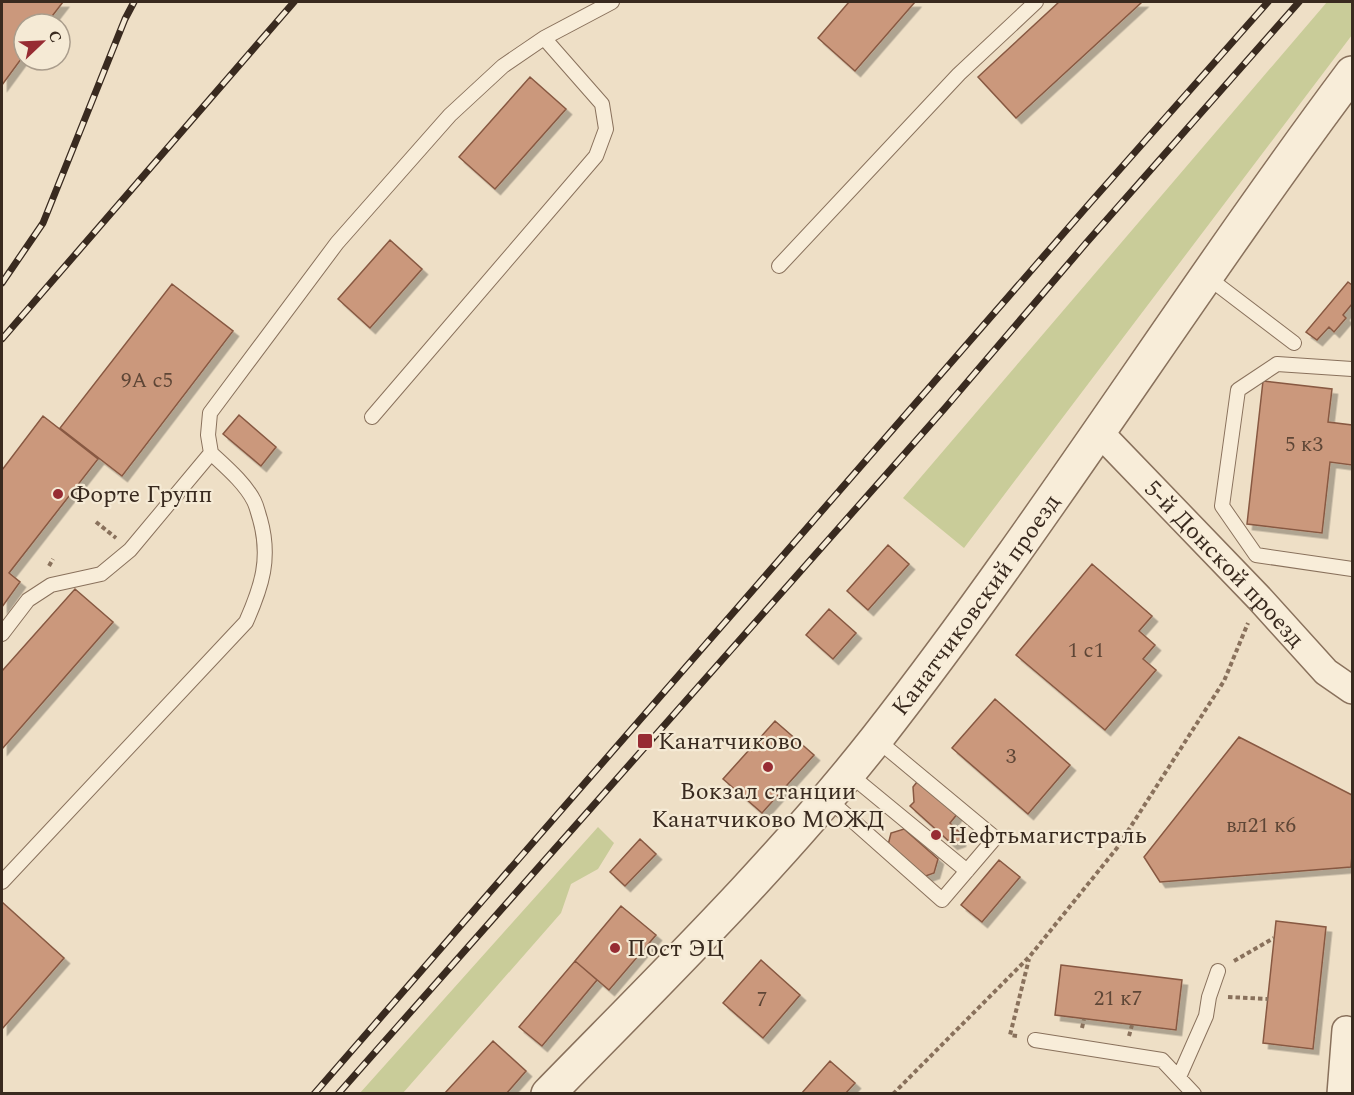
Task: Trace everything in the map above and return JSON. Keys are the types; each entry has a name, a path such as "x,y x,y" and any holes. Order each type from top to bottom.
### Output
{"street":[{"name":"Канатчиковский проезд","path":"548,1094 798,834 876,739 977,606 1206,276 1353,73"},
{"name":"5-й Донской проезд","path":"1098,432 1259,598 1326,672 1353,690"},
{"path":"1341,1094 1346,1030"}],"lane":[{"path":"2,882 246,622 260,590 265,564 264,535 254,501 234,474 211,453 208,435 210,413 338,243 450,114 503,66 543,38 612,2"},
{"path":"779,266 959,74 1036,2"},
{"path":"372,417 596,156 606,129 602,104 543,38"},
{"path":"1206,276 1294,342"},
{"path":"1353,369 1276,364 1238,390 1222,507 1256,555 1353,569"},
{"path":"2,634 28,600 51,585 101,574 130,550 211,453"},
{"path":"827,798 942,900 995,838 876,739"},
{"path":"848,773 967,871"},
{"path":"1179,1077 1206,1016 1209,997 1218,971"},
{"path":"1035,1040 1162,1060 1194,1094"}],"path":[{"path":"96,522 107,531"},
{"path":"893,1094 1030,956 1117,848 1224,681 1259,598"},
{"path":"1218,971 1274,938"},
{"path":"1030,956 1010,1035 1035,1040"},
{"path":"1209,997 1268,999"}],"green space":[{"path":"1327,2 1352,2 1352,35 964,548 903,498"},
{"path":"598,827 614,843 598,869 571,884 561,913 403,1093 360,1093"}],"building":[{"path":"2,2 63,2 55,12 12,12 12,71 2,85"},
{"path":"849,2 915,2 855,71 818,38"},
{"path":"1059,2 1142,2 1016,118 978,77"},
{"path":"530,77 566,109 495,189 459,157"},
{"path":"390,240 422,269 370,328 338,299"},
{"path":"1348,282 1352,285 1352,304 1343,315 1346,318 1334,332 1329,327 1317,340 1306,332"},
{"path":"172,284 233,331 122,476 60,428"},
{"path":"1263,381 1332,389 1328,422 1352,425 1352,465 1330,462 1322,533 1247,524"},
{"path":"239,415 276,447 261,466 223,434"},
{"path":"43,416 98,459 9,573 20,582 2,607 2,470"},
{"path":"888,545 909,564 868,610 847,591"},
{"path":"1092,564 1152,616 1139,631 1155,645 1143,659 1156,670 1105,730 1016,655"},
{"path":"75,589 113,622 2,749 2,671"},
{"path":"829,609 856,633 833,659 806,635"},
{"path":"995,699 1070,765 1028,814 952,748"},
{"name":"Вокзал станции Канатчиково МОЖД","path":"775,721 814,755 762,813 723,779"},
{"path":"1239,737 1352,795 1351,867 1160,882 1144,857"},
{"path":"920,778 958,813 950,823 961,834 960,841 952,844 910,806 914,802 913,787"},
{"path":"904,829 938,859 934,873 923,877 888,845 891,833"},
{"path":"640,839 656,854 625,886 610,872"},
{"path":"999,860 1020,877 982,922 961,905"},
{"path":"2,902 64,958 2,1029"},
{"name":"Пост ЭЦ","path":"621,906 656,935 609,990 575,961"},
{"path":"1276,921 1326,927 1313,1049 1263,1043"},
{"path":"761,960 800,995 763,1038 723,1003"},
{"path":"575,961 597,980 542,1046 519,1027"},
{"path":"1061,965 1182,980 1176,1030 1055,1015"},
{"path":"493,1041 526,1071 506,1094 444,1094"},
{"path":"830,1061 855,1083 845,1094 801,1094"}],"railway":[{"path":"2,283 43,223 125,19 134,2"},
{"path":"2,339 294,2"},
{"path":"314,1094 1090,203 1268,2"},
{"path":"338,1094 945,408 1087,242 1299,2"}],"place":[{"name":"Форте Групп","path":"58,494"},
{"name":"Канатчиково","path":"645,741"},
{"name":"Вокзал станции Канатчиково МОЖД","path":"768,767"},
{"name":"Нефтьмагистраль","path":"936,835"},
{"name":"Пост ЭЦ","path":"615,948"}]}
